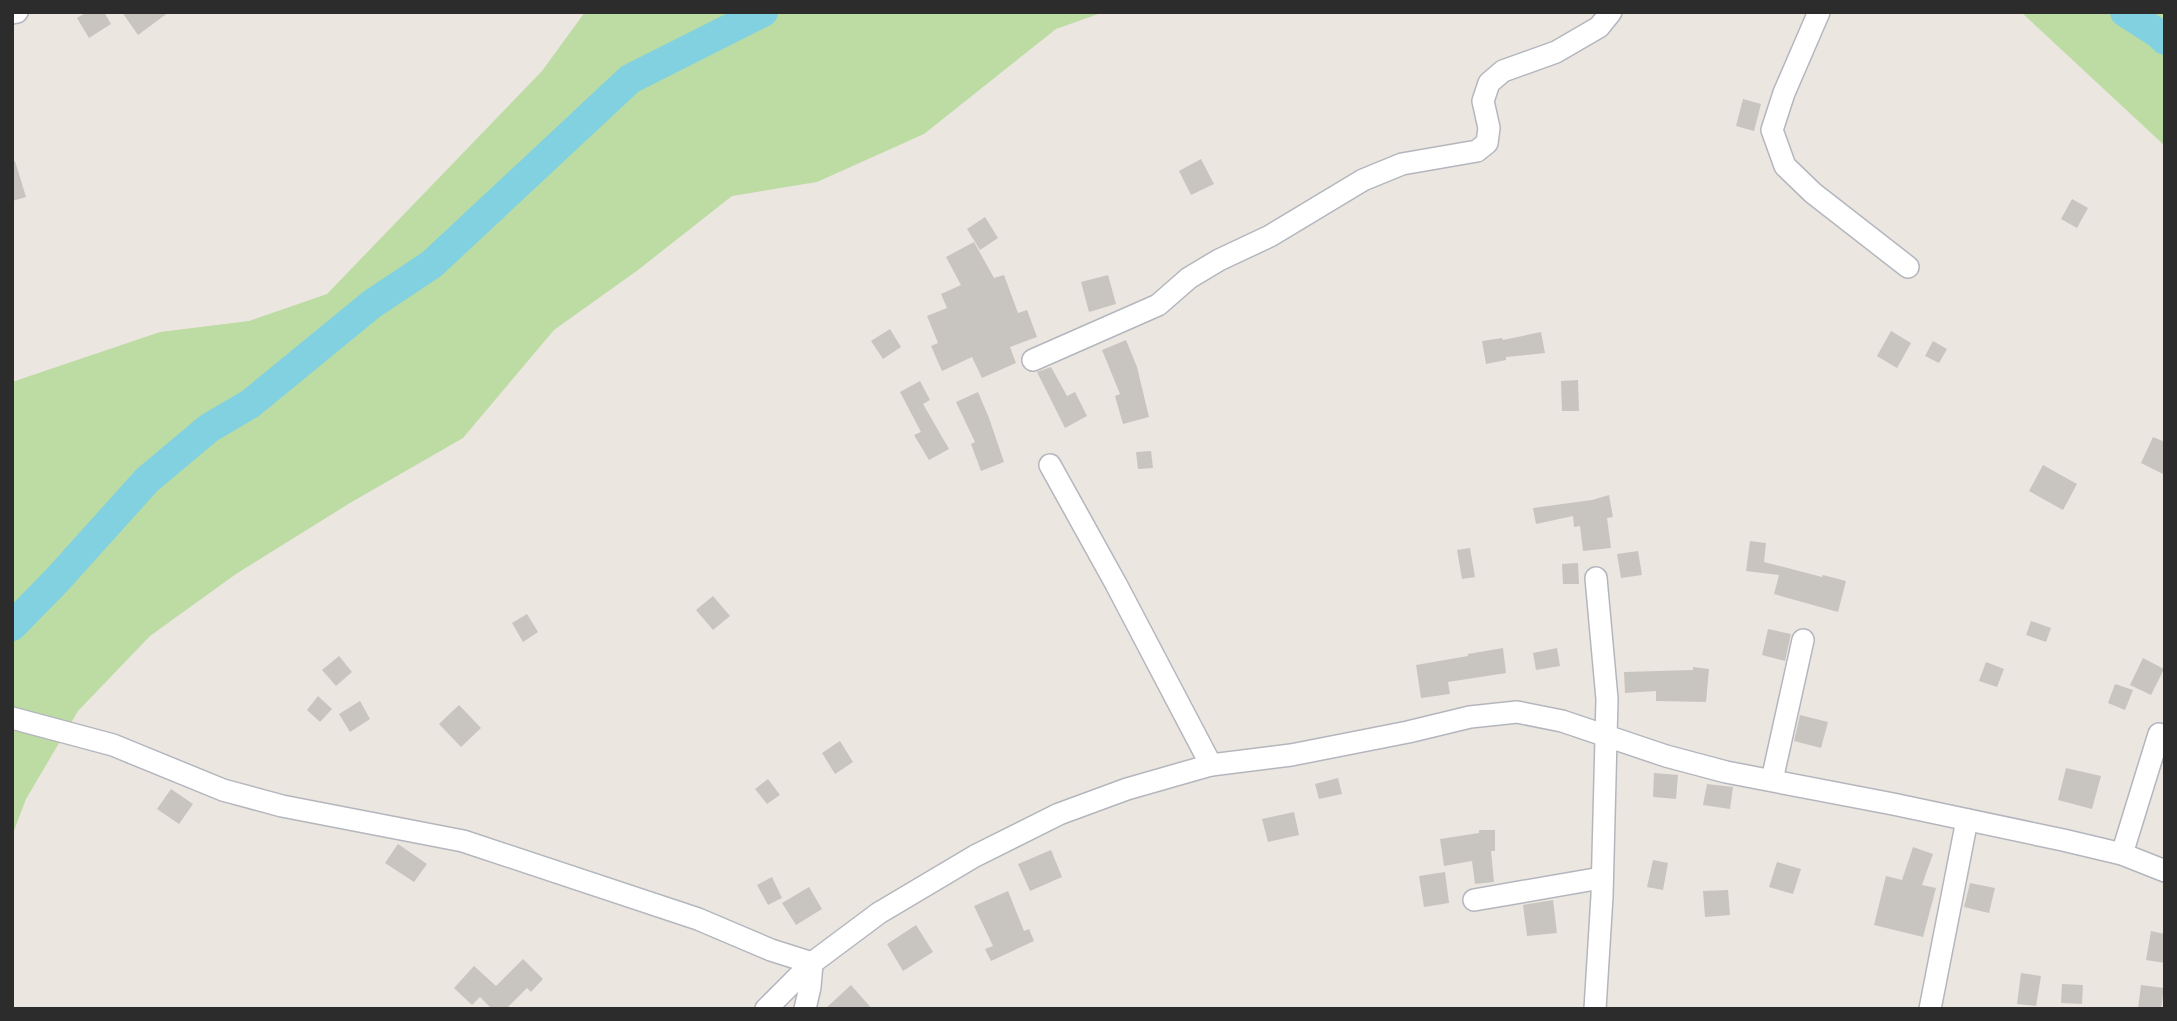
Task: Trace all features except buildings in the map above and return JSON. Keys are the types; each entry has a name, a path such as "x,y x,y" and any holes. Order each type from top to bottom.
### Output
{"street":[{"path":"1033,360 1158,305 1189,278 1219,260 1270,236 1363,180 1402,164 1477,151 1487,143 1489,128 1483,101 1489,83 1503,71 1556,52 1599,27 1611,12"},
{"path":"1819,12 1784,93 1772,130 1785,166 1813,193 1908,267"},
{"path":"1050,465 1211,765"},
{"path":"1595,1009 1602,896 1607,699 1596,578"},
{"path":"1773,780 1803,640"},
{"path":"766,1009 812,963 879,913 975,856 1059,814 1127,789 1211,765 1291,755 1471,717 1517,712 1562,721 1666,757 1702,766 2122,853 2165,871"},
{"path":"12,718 113,745 223,790 282,806 463,841 698,919 771,950 812,963"},
{"path":"2122,853 2159,734"},
{"path":"1930,1009 1967,820"},
{"path":"1474,900 1601,878"},
{"path":"805,1009 812,963"}],"green space":[{"path":"585,12 1104,12 1056,29 924,134 817,182 732,196 638,270 554,330 463,438 350,503 236,574 150,636 78,711 26,799 12,836 12,382 160,332 249,321 327,294 542,71"},
{"path":"2021,12 2165,12 2165,146"}],"waterway":[{"path":"12,626 147,480 209,428 250,404 372,304 432,264 630,79 763,12"},
{"path":"2125,12 2165,40"}]}
